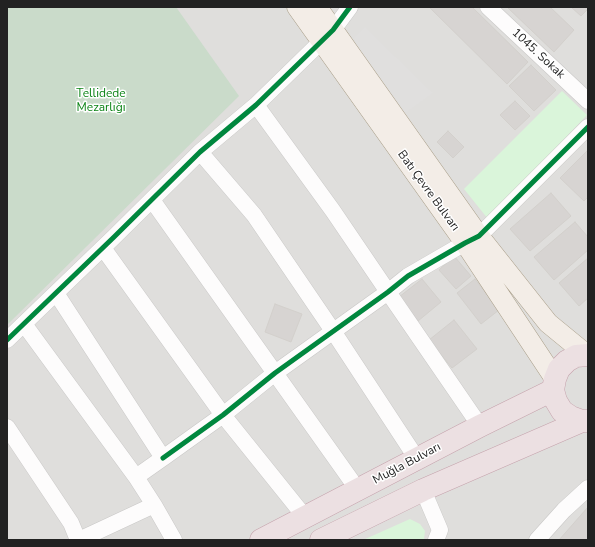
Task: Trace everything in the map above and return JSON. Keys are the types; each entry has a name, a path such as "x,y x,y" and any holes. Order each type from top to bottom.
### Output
{"highway":[{"path":"585,421 571,418 562,411 556,401 554,384 559,369 567,361 576,356 587,355"},
{"name":"Muğla Bulvarı","path":"262,540 480,426 554,384"},
{"path":"321,540 423,490 585,421"}],"main road":[{"name":"Batı Çevre Bulvarı","path":"297,7 327,36 472,240 554,384"},
{"name":"Batı Çevre Bulvarı","path":"317,7 327,36"},
{"name":"Batı Çevre Bulvarı","path":"472,240 548,323 587,355"}],"street":[{"path":"327,36 350,7"},
{"path":"7,340 200,152 256,105 327,36 360,7"},
{"name":"1045. Sokak","path":"488,7 588,101"},
{"path":"256,105 333,211 480,426"},
{"path":"136,477 223,415 275,373 408,276 472,240 588,127"},
{"path":"200,152 254,215 334,331 417,459"},
{"path":"152,200 358,490"},
{"path":"103,248 223,415 305,517"},
{"path":"56,293 163,458"},
{"path":"24,324 136,477 174,540"},
{"path":"7,427 71,523 78,540 154,505"},
{"path":"536,540 564,510 588,488"},
{"path":"423,490 442,537"}],"shaded area":[{"path":"7,7 588,7 588,540 7,540"},
{"path":"365,27 433,93 404,114 356,47 354,37"}],"green space":[{"name":"Tellidede Mezarlığı","path":"7,7 176,7 239,96 7,325"},
{"path":"562,91 587,115 488,219 464,189"},
{"path":"410,519 420,524 425,531 424,539 363,540"}],"building":[{"path":"429,7 472,7 528,62 507,84"},
{"path":"507,7 550,7 574,30 554,52"},
{"path":"571,7 588,7 588,9 581,16"},
{"path":"531,65 556,90 534,111 509,86"},
{"path":"515,101 530,116 515,130 500,115"},
{"path":"448,131 464,147 453,158 437,142"},
{"path":"588,150 588,197 584,201 560,178"},
{"path":"551,193 571,216 530,251 510,229"},
{"path":"575,222 588,237 588,250 554,280 534,257"},
{"path":"454,256 471,276 456,289 439,270"},
{"path":"588,258 588,298 579,306 559,283"},
{"path":"422,279 441,302 418,321 399,297"},
{"path":"475,279 499,310 481,324 457,293"},
{"path":"275,304 302,314 291,342 265,332"},
{"path":"454,320 477,349 452,368 429,340"},
{"path":"588,507 588,540 559,540"}],"cycle path":[{"path":"7,340 200,152 256,105 333,30 350,7"},
{"path":"163,458 223,415 275,373 408,276 479,236 588,127"}]}
